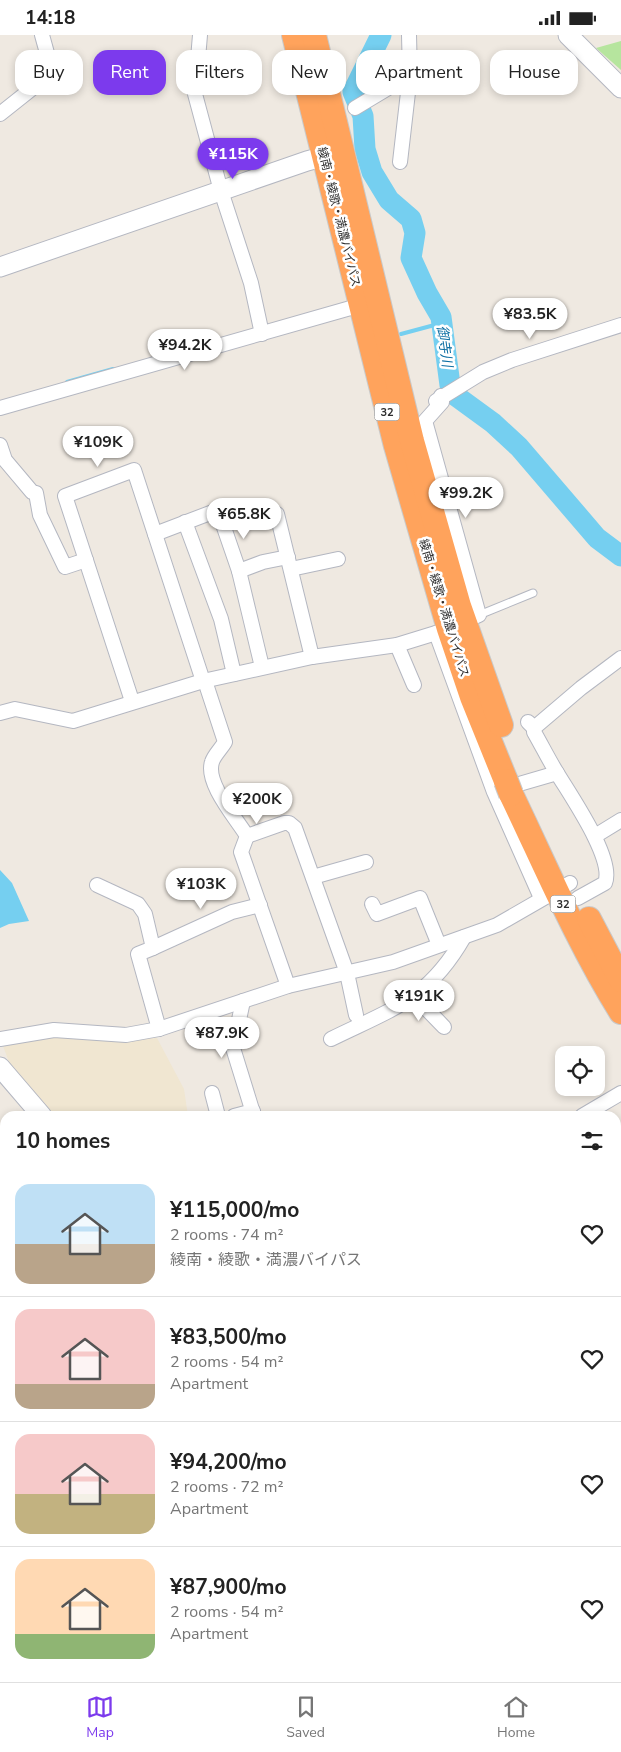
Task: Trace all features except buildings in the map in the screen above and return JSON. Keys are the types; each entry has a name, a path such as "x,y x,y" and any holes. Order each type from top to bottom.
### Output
{"highway":[{"name":"綾南・綾歌・満濃バイパス","path":"294,35 332,154 407,421 457,625"},
{"name":"綾南・綾歌・満濃バイパス","path":"314,35 332,154 361,305 396,447 457,625 488,692 512,787 606,987 621,1011"},
{"name":"綾南・綾歌・満濃バイパス","path":"561,892 621,980"}],"street":[{"path":"0,114 44,79 50,64 42,35"},
{"path":"200,35 195,94 221,191 251,283 261,330"},
{"path":"409,35 409,50"},
{"path":"568,35 621,88"},
{"path":"359,106 377,95"},
{"path":"400,162 408,95"},
{"path":"0,267 332,154"},
{"path":"0,408 261,330 361,305"},
{"path":"407,421 419,418 449,393 483,372 512,360 585,339 621,325"},
{"path":"449,393 425,421 457,625 512,787 561,892"},
{"path":"0,445 5,460 32,491 36,493 40,515 65,567 86,560"},
{"path":"132,701 65,496 134,470 225,742 212,761 211,773 214,785 247,836"},
{"path":"155,535 218,510 239,571 262,667"},
{"path":"277,514 312,657"},
{"path":"185,522 221,619 234,674"},
{"path":"239,571 263,562 289,563 338,559"},
{"path":"0,713 14,709 72,721 132,701 204,681 312,657 398,645 457,625"},
{"path":"398,645 414,685"},
{"path":"0,1039 54,1031 126,1035 159,1029 288,986 393,962 464,937 520,914 561,892 605,883 607,879 594,836 556,773 531,725 621,658"},
{"path":"512,787 556,773"},
{"path":"594,836 621,820"},
{"path":"247,836 284,823 292,825 313,877 347,973 356,1015"},
{"path":"247,836 242,852 288,986"},
{"path":"313,877 366,862"},
{"path":"97,885 138,904 145,914 153,948"},
{"path":"372,904 377,915 420,898 440,945"},
{"path":"159,1029 138,954 232,912 260,905"},
{"path":"331,1039 389,1013 415,997 450,962 464,937"},
{"path":"415,997 444,1027"},
{"path":"243,1001 233,1048 252,1111"},
{"path":"0,1067 38,1111"},
{"path":"212,1093 217,1111"},
{"path":"590,1111 621,1093"}],"lane":[{"path":"457,625 533,593"}],"shaded area":[{"path":"50,1035 115,1040 157,1038 184,1089 187,1111 47,1111 12,1070 3,1046"}],"green space":[{"path":"621,41 621,70 596,48"}],"water":[{"path":"0,870 12,883 29,921 9,924 0,928"}],"waterway":[{"name":"御寺川","path":"381,35 353,92 363,116 365,149 372,172 389,200 411,219 415,233 411,258 427,293 441,317 450,385 456,396 493,423 519,447 597,538 621,556"},
{"path":"401,334 442,323"},
{"path":"67,382 113,369"}]}
